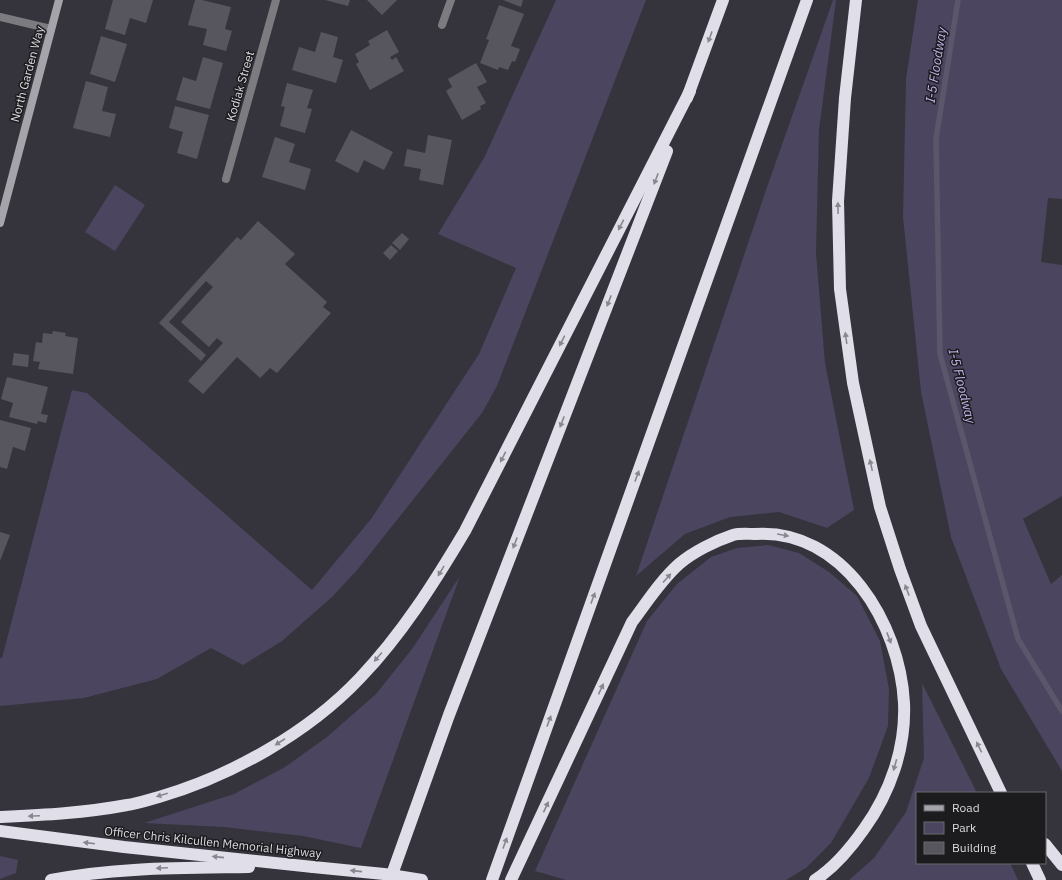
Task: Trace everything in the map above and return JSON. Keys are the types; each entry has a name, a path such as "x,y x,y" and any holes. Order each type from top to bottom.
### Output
{"highway":[{"path":"390,880 449,715 690,91 723,0"},
{"path":"492,880 807,0"},
{"path":"856,0 845,98 838,201 840,289 853,383 880,507 900,569 921,626 998,788"},
{"path":"0,816 45,815 128,805 183,790 234,768 280,743 319,714 359,679 396,637 424,597 465,531 690,91"},
{"path":"511,880 632,622 653,594 679,564 705,547 734,535 761,533 782,535 801,540 829,555 854,577 877,608 897,662 904,702 902,738 896,764 884,798 849,849 825,874 815,880"},
{"name":"Officer Chris Kilcullen Memorial Highway","path":"0,831 124,848 384,874 422,880"},
{"path":"1046,845 1062,865"},
{"path":"1032,864 1040,880"},
{"path":"51,880 80,874 161,868 313,867"}],"street":[{"name":"North Garden Way","path":"0,223 59,0"},
{"name":"Kodiak Street","path":"226,178 276,0"},
{"path":"442,25 450,0"},
{"path":"0,17 51,29"}],"green space":[{"path":"556,0 646,0 497,386 482,413 358,569 332,597 282,641 243,665 211,648 157,679 84,698 0,706 0,658 2,658 72,390 87,393 312,590 371,519 479,354 516,268 438,234 484,158"},
{"path":"833,0 836,0 819,130 816,253 825,363 854,510 827,528 779,512 730,517 685,534 636,576 766,190"},
{"path":"918,0 1062,0 1062,199 1048,198 1041,262 1062,265 1062,496 1023,519 1051,584 1062,575 1062,771 1001,669 951,537 921,392 903,217 906,79"},
{"path":"115,185 145,205 115,251 85,232"},
{"path":"768,545 799,553 829,572 857,596 880,641 889,689 888,726 869,778 831,843 806,868 786,880 566,880 535,871 647,621 677,584 711,557 737,548"},
{"path":"460,576 361,848 303,836 224,827 144,823 234,794 285,767 327,737 376,694 412,649"},
{"path":"922,683 976,792 916,792 916,864 1010,864 1018,880 849,880 874,858 906,812 924,758"},
{"path":"0,856 18,860 16,873 0,879"}],"building":[{"path":"113,0 153,0 146,23 130,18 125,35 105,29"},
{"path":"195,0 202,0 231,7 225,29 232,31 226,51 203,45 207,29 188,25"},
{"path":"325,0 350,0 348,6"},
{"path":"367,0 397,0 382,15"},
{"path":"503,0 523,0 521,7"},
{"path":"499,5 524,14 511,46 520,49 515,62 512,61 508,70 499,67 498,70 480,63 489,40 486,39"},
{"path":"387,30 399,52 390,57 392,60 396,57 404,71 370,90 356,64 359,62 355,54 370,45 368,41"},
{"path":"321,32 338,37 333,57 343,60 336,83 292,70 299,47 315,52"},
{"path":"101,36 127,44 115,82 90,74"},
{"path":"203,57 223,63 210,109 176,100 183,77 196,81"},
{"path":"476,63 487,82 477,87 486,103 480,106 481,109 462,120 446,91 452,87 448,79"},
{"path":"86,81 108,87 102,111 116,114 110,137 73,128"},
{"path":"287,83 313,90 307,108 312,109 305,133 280,126 285,107 281,106"},
{"path":"175,106 209,115 197,159 177,153 183,132 169,128"},
{"path":"351,130 393,152 384,170 364,160 358,173 335,161"},
{"path":"428,135 452,140 443,185 419,180 421,169 404,166 407,149 425,153"},
{"path":"275,137 295,144 289,162 311,169 305,190 262,177"},
{"path":"258,221 295,254 285,264 327,302 323,307 331,313 277,373 270,368 260,378 237,357 203,394 188,381 223,343 217,338 209,347 181,322 213,287 206,281 169,322 206,355 201,361 159,323 237,237 241,240"},
{"path":"402,233 409,239 400,250 392,243"},
{"path":"391,245 398,251 390,260 383,253"},
{"path":"53,331 66,333 65,336 78,338 73,374 38,369 40,362 33,361 36,342 42,343 43,333 52,334"},
{"path":"14,353 29,355 28,367 12,365"},
{"path":"7,377 48,387 41,414 48,415 46,423 38,421 37,424 9,417 13,403 1,399"},
{"path":"0,420 31,428 25,451 13,447 7,469 0,467"},
{"path":"0,532 10,535 0,561"}],"waterway":[{"name":"I-5 Floodway","path":"958,0 936,139 940,354 1018,639 1062,711"}]}
